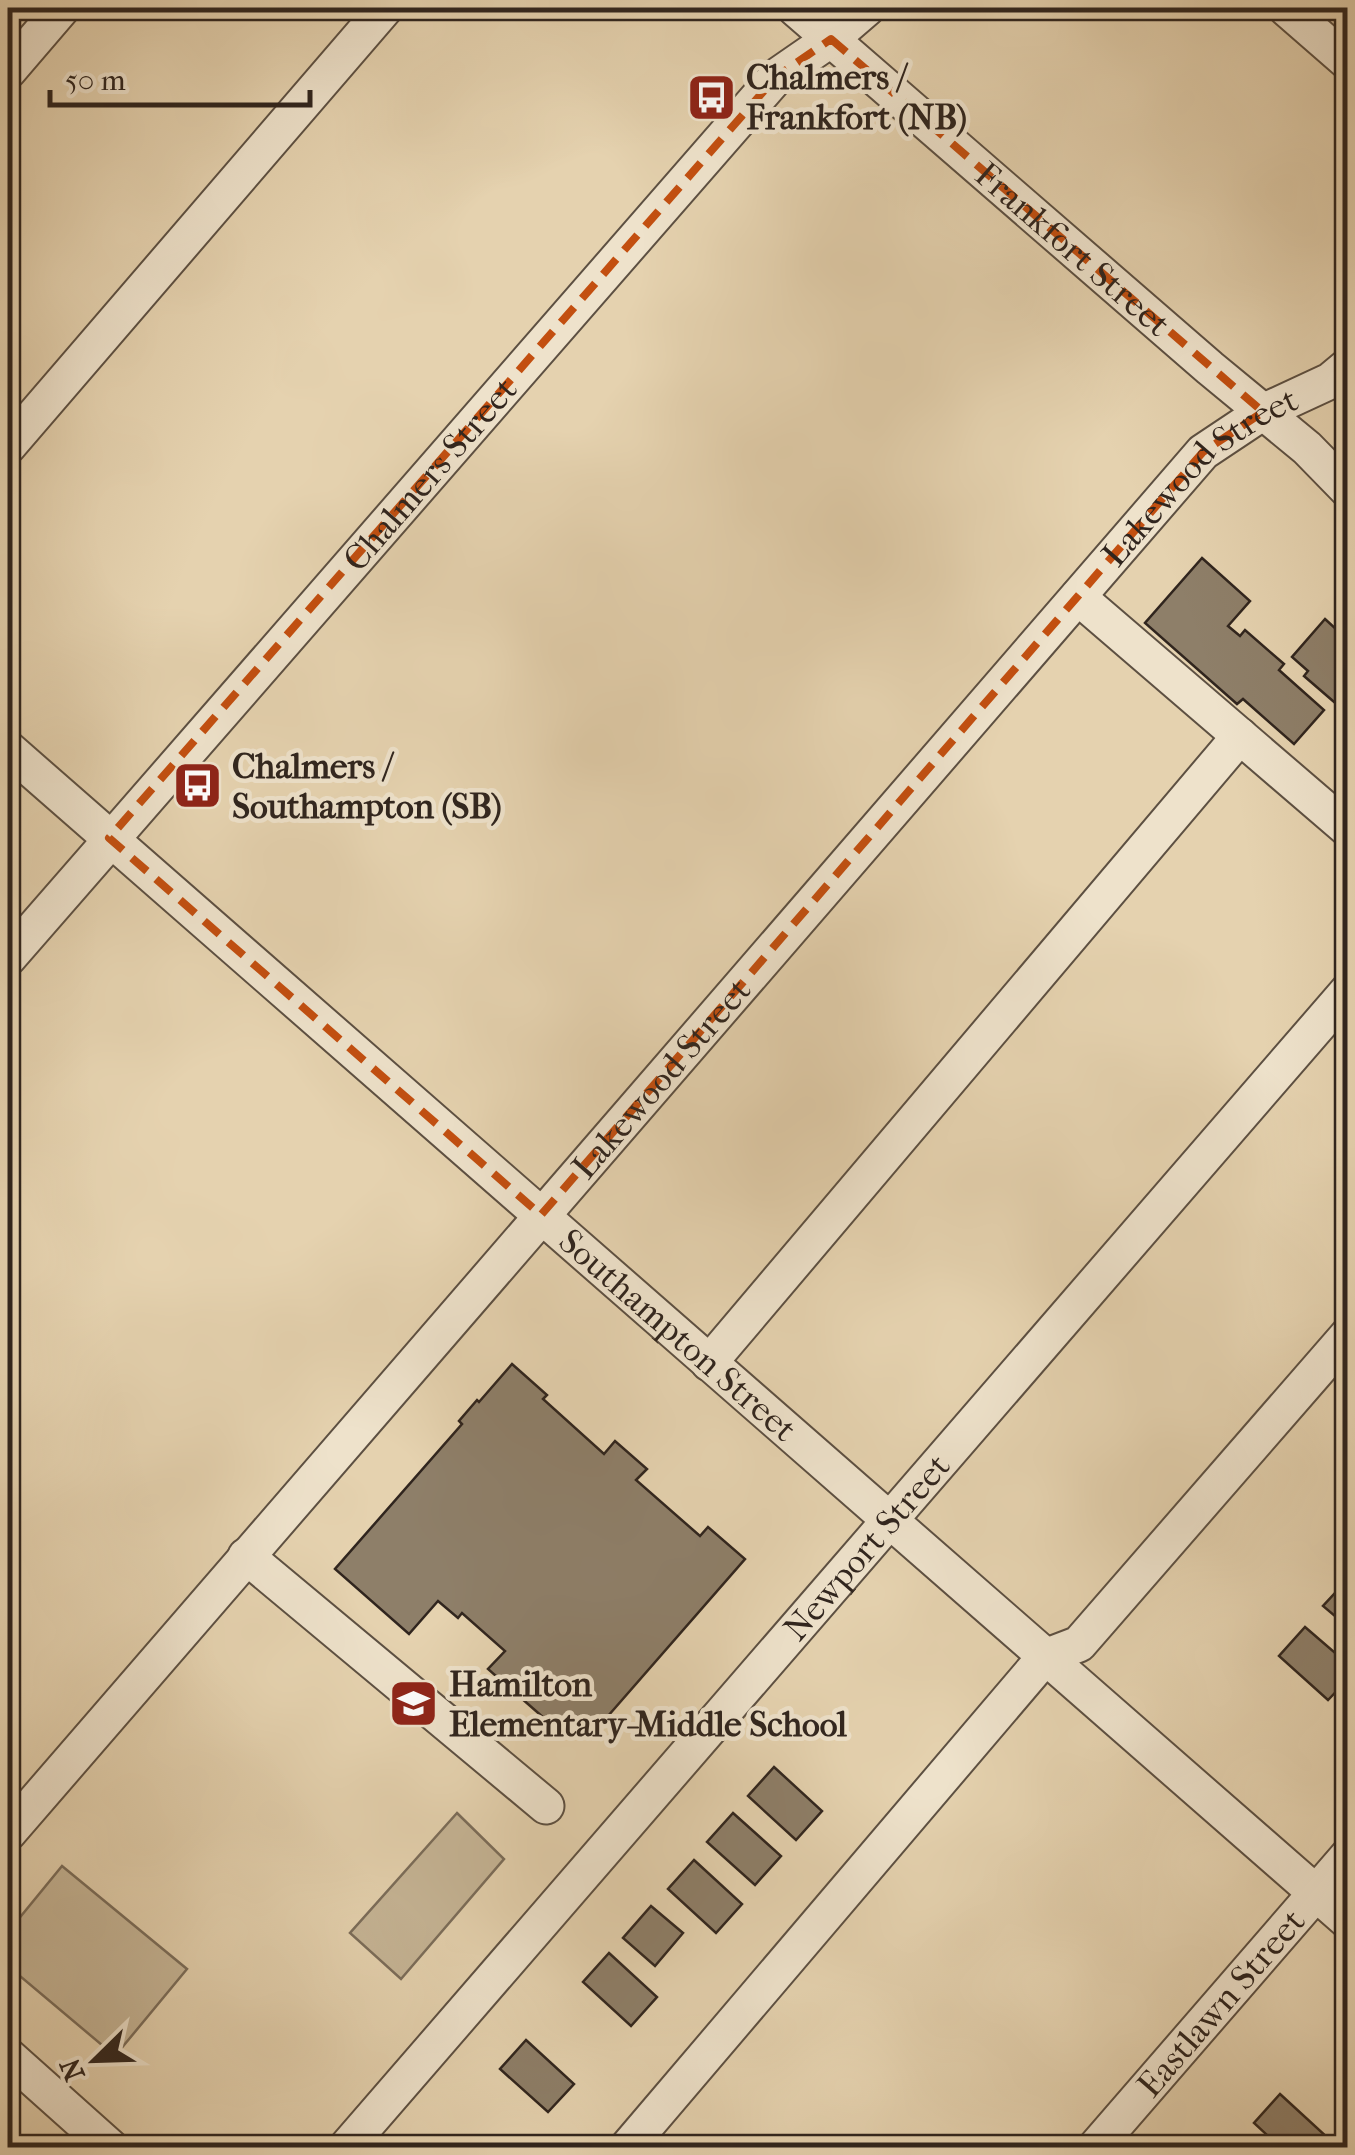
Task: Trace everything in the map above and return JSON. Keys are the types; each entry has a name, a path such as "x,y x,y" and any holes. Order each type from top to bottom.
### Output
{"street":[{"path":"8,71 62,8"},
{"path":"8,446 385,8"},
{"name":"Frankfort Street","path":"795,8 1308,448 1348,490"},
{"name":"Chalmers Street","path":"8,958 776,77 867,8"},
{"path":"1286,8 1348,62"},
{"name":"Lakewood Street","path":"8,1832 1203,452 1263,412 1330,381 1348,366"},
{"path":"1078,597 1348,829"},
{"path":"709,1363 1240,736"},
{"name":"Southampton Street","path":"8,749 1348,1921"},
{"name":"Newport Street","path":"346,2148 1348,990"},
{"path":"627,2148 1045,1657 1080,1644 1348,1335"},
{"path":"246,1556 546,1806"},
{"name":"Eastlawn Street","path":"1095,2148 1348,1856"},
{"path":"8,2056 111,2148"}],"highlighted area":[{"path":"831,39 1263,412 1203,452 541,1215 109,838 776,77"}],"shaded area":[{"path":"457,1813 504,1859 401,1979 350,1933"},
{"path":"62,1866 187,1969 115,2056 8,1966 8,1932"}],"building":[{"path":"1202,558 1250,601 1228,626 1240,636 1245,630 1284,664 1279,670 1324,710 1294,744 1243,699 1237,704 1145,623"},
{"path":"1325,619 1338,631 1342,626 1348,631 1348,714 1304,676 1308,671 1292,657"},
{"path":"512,1364 547,1395 543,1399 604,1454 615,1441 647,1469 636,1480 700,1536 708,1527 745,1559 594,1732 576,1716 561,1733 488,1669 505,1651 462,1613 458,1618 438,1601 409,1634 335,1569"},
{"path":"1348,1579 1348,1627 1323,1606"},
{"path":"1305,1627 1348,1664 1348,1679 1328,1700 1279,1656"},
{"path":"774,1767 822,1811 796,1840 748,1796"},
{"path":"733,1813 781,1856 755,1885 707,1842"},
{"path":"694,1860 742,1904 716,1933 668,1889"},
{"path":"651,1906 683,1933 655,1966 623,1938"},
{"path":"609,1953 657,1997 631,2026 583,1982"},
{"path":"526,2040 574,2084 548,2112 500,2069"},
{"path":"1280,2094 1328,2138 1319,2148 1281,2148 1254,2123"}],"place":[{"name":"Chalmers / Frankfort (NB)","path":"711,97"},
{"name":"Chalmers / Southampton (SB)","path":"197,786"},
{"name":"Hamilton Elementary-Middle School","path":"414,1704"}]}
